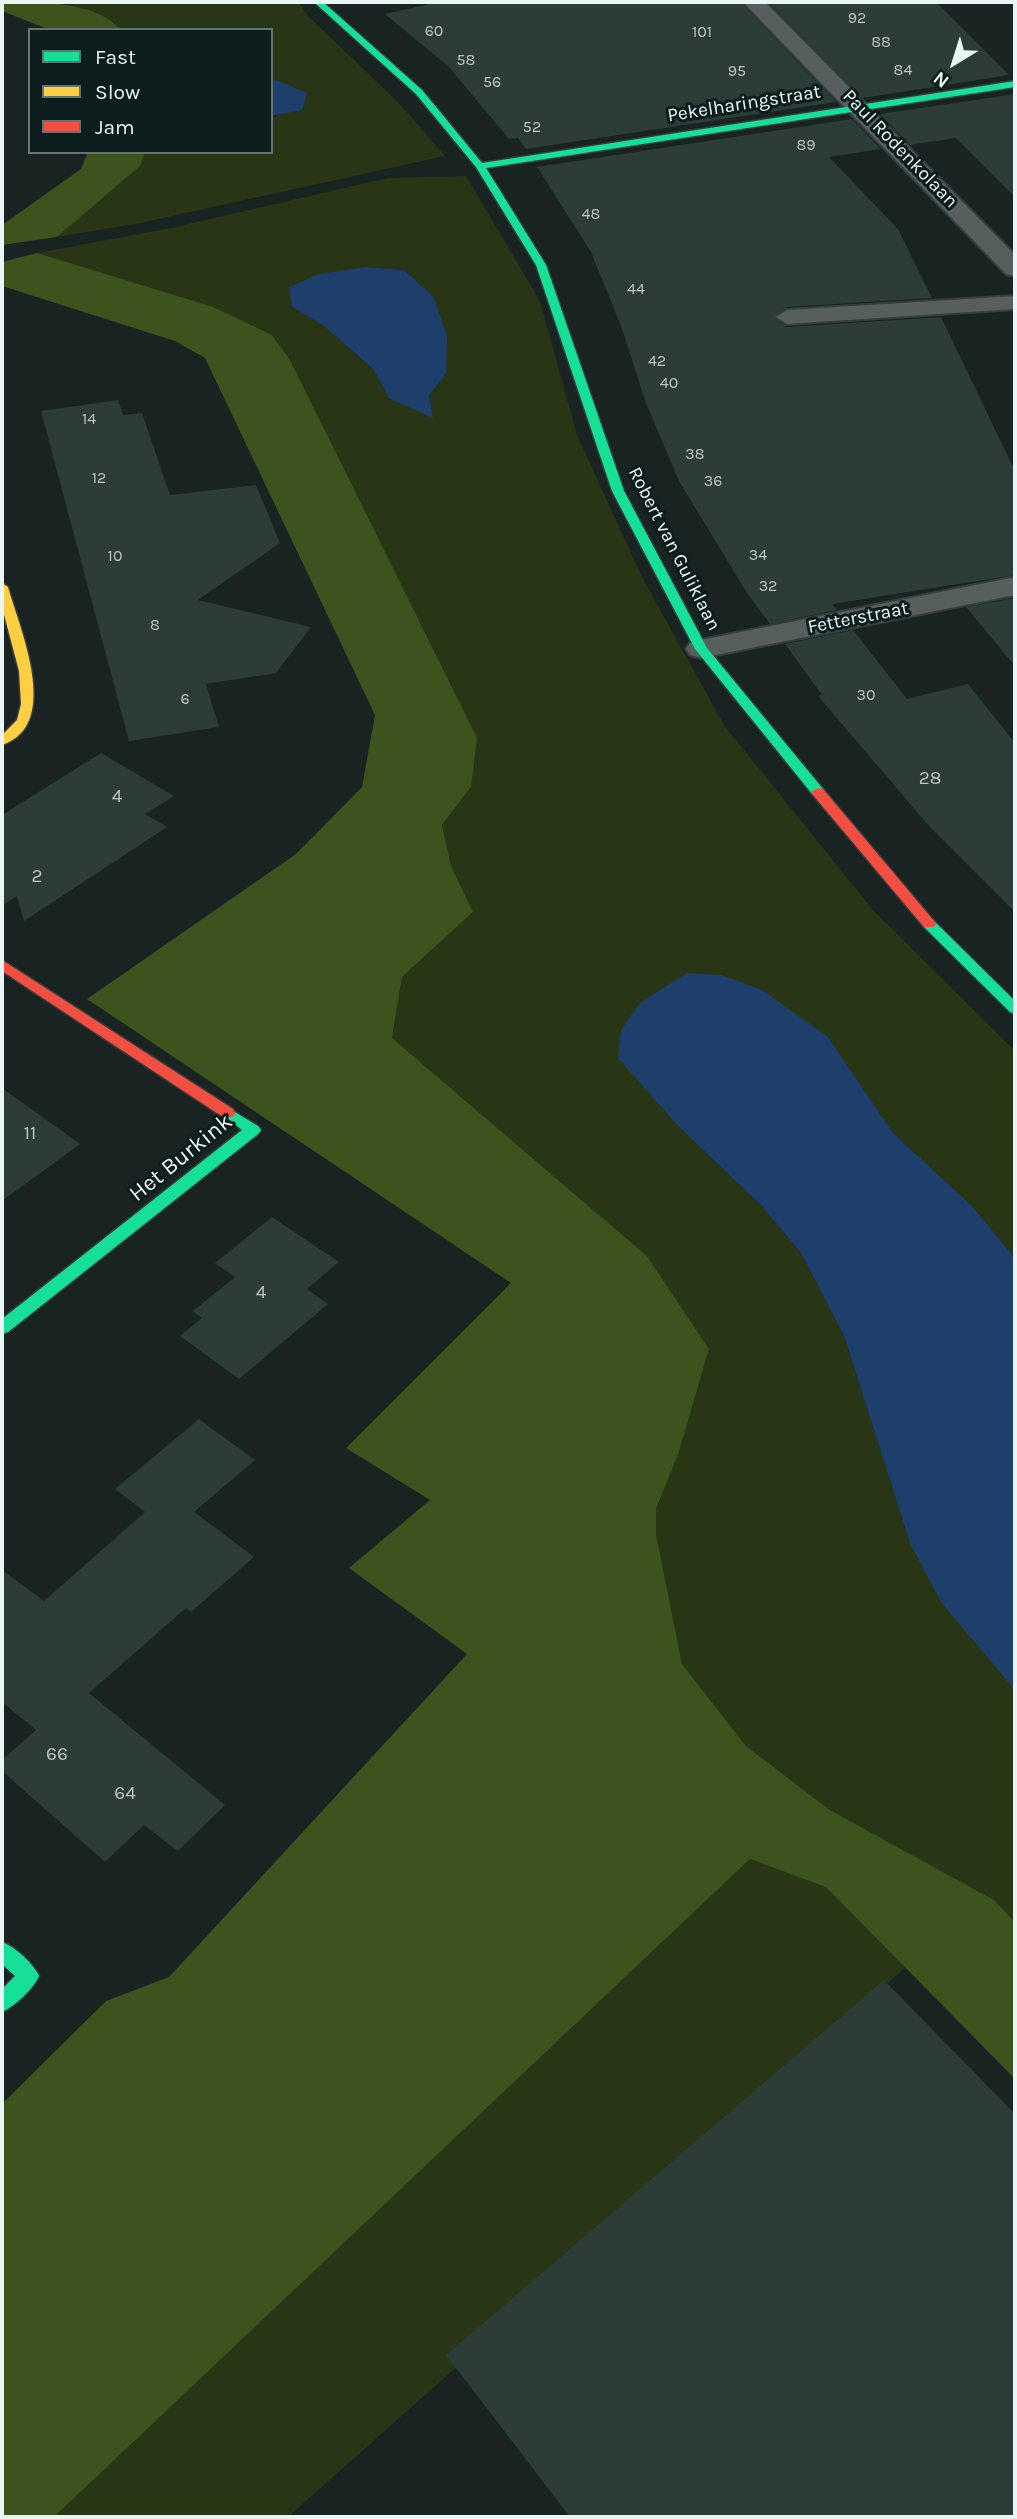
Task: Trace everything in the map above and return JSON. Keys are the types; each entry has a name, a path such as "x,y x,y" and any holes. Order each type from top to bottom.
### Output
{"street":[{"name":"Robert van Guliklaan","path":"318,2 419,92 480,166 541,265 618,491 701,649 910,905 1015,1009"},
{"name":"Paul Rodenkolaan","path":"753,2 860,108 1015,269"},
{"name":"Pekelharingstraat","path":"480,166 1015,85"},
{"name":"Fetterstraat","path":"701,649 1015,586"},
{"path":"2,587 24,676 26,712 18,727 2,741"},
{"name":"Het Burkink","path":"2,965 253,1130 2,1328"},
{"path":"2,1951 29,1976 2,2003"}],"lane":[{"path":"787,317 1015,302"}],"green space":[{"path":"2,2 65,5 96,13 119,28 45,28 2,11"},
{"path":"65,2 298,2 310,18 399,103 445,156 140,223 57,237 140,166 144,154 273,154 273,116 307,94 273,79 273,28 119,28 115,23"},
{"path":"87,154 144,154 140,166 57,237 2,245 2,225 81,169"},
{"path":"466,176 540,301 577,435 642,577 724,725 873,910 1015,1051 1015,1258 972,1206 893,1133 828,1037 681,1129 761,1205 801,1253 844,1336 910,1543 1015,1690 1015,1922 994,1900 830,1810 746,1746 682,1664 656,1534 656,1509 679,1452 709,1349 647,1256 392,1038 402,977 473,912 451,866 442,825 471,787 290,360 37,253 171,228 388,178","holes":["366,267 404,270 433,296 446,374 429,395 433,417 390,399 373,369 324,326 292,307"]},
{"path":"37,253 213,307 272,335 290,360 477,738 471,787 442,825 451,866 473,912 402,977 392,1038 647,1256 709,1349 679,1452 656,1509 656,1534 682,1664 746,1746 830,1810 994,1900 1015,1922 1015,2079 826,1887 750,1859 54,2517 2,2517 2,2104 106,2001 169,1977 467,1654 349,1568 430,1500 346,1448 511,1283 87,999 296,854 362,787 375,715 205,358 175,341 2,286 2,262"},
{"path":"750,1859 826,1886 906,1967 288,2517 54,2517"}],"water":[{"path":"273,79 307,93 302,110 273,116"},
{"path":"366,267 404,270 433,296 447,336 446,374 429,395 433,418 390,399 373,369 324,326 292,307 289,287 319,274"},
{"path":"687,973 721,975 762,990 828,1037 893,1133 972,1206 1015,1258 1015,1690 941,1602 910,1543 844,1336 801,1253 761,1205 681,1129 618,1058 621,1030 640,1003"}],"building":[{"path":"438,2 740,2 836,102 526,149 518,138 509,139 448,66 385,14"},
{"path":"768,2 936,2 1009,75 863,98"},
{"path":"1015,94 1015,197 956,138 910,145 880,114"},
{"path":"852,119 881,149 829,157 898,229 932,298 787,307 774,318 787,327 941,317 1015,471 1015,575 832,604 837,610 770,624 747,593 679,481 646,403 621,326 591,252 537,167"},
{"path":"118,400 123,415 142,413 170,495 256,485 280,543 198,600 311,627 276,673 206,684 219,727 129,741 41,411"},
{"path":"1015,598 1015,666 966,607"},
{"path":"853,630 907,699 968,684 1015,743 1015,912 929,826 818,696 822,695 785,644"},
{"path":"101,753 174,796 145,814 167,827 24,921 17,896 2,906 2,815"},
{"path":"2,1088 80,1144 2,1201"},
{"path":"272,1217 339,1262 307,1289 328,1304 239,1379 180,1336 202,1318 193,1311 235,1277 215,1263"},
{"path":"199,1419 255,1460 194,1512 254,1557 191,1612 186,1608 89,1693 225,1805 178,1851 144,1825 105,1862 2,1771 2,1760 36,1730 2,1702 2,1570 44,1601 145,1512 115,1489"},
{"path":"884,1980 1015,2114 1015,2517 570,2517 446,2355"}],"traffic: fast":[{"path":"318,2 419,92 480,166 541,265 618,491 701,649 818,792"},
{"path":"480,166 1015,84"},
{"path":"929,924 1015,1009"},
{"path":"2,1328 253,1130 228,1113"},
{"path":"2,1951 29,1976 2,2002"}],"traffic: slow":[{"path":"2,587 28,688 25,717 2,741"}],"traffic: jam":[{"path":"818,792 929,924"},
{"path":"2,965 228,1113"}]}
